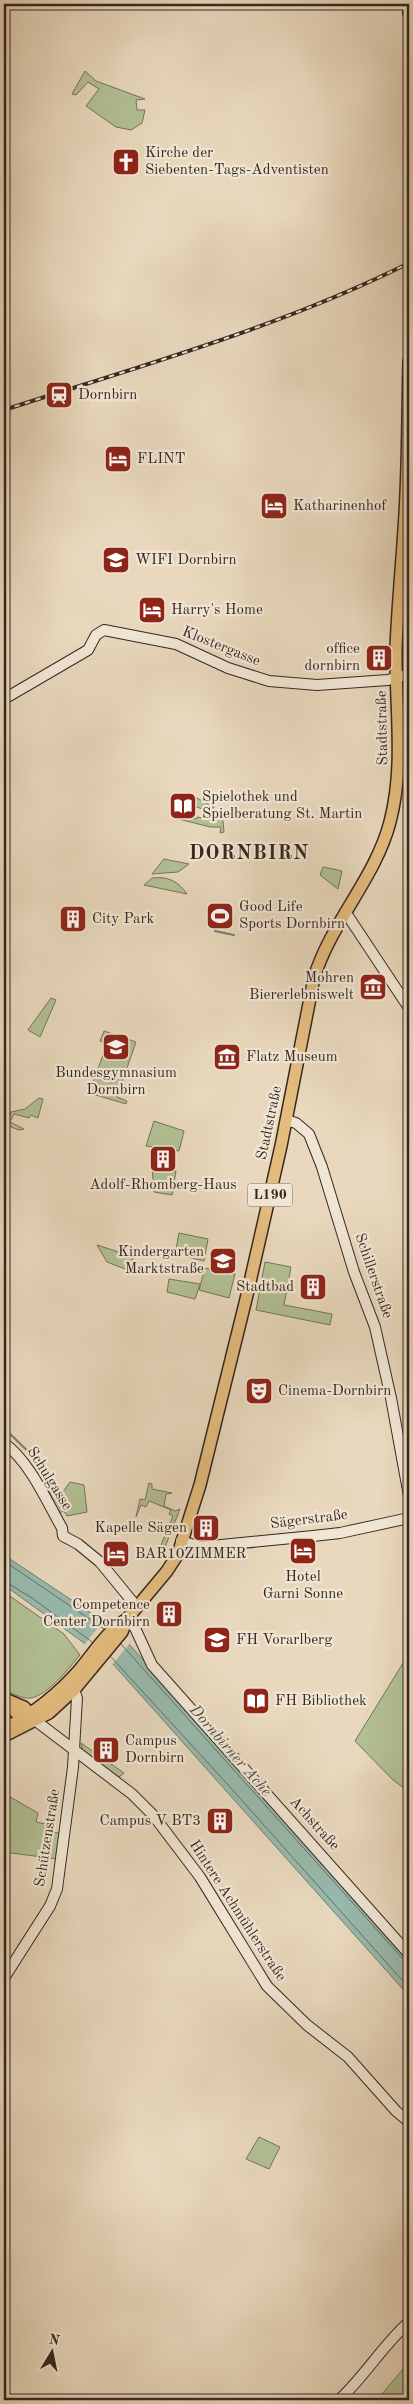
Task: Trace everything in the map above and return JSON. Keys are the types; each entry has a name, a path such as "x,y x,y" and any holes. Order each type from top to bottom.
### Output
{"main road":[{"path":"409,4 409,13"},
{"name":"Stadtstraße","path":"95,1657 159,1578 169,1557 183,1538 200,1485 259,1244 314,978 321,957 361,890 381,849 394,806 399,766 398,596 406,494 409,361"},
{"name":"L190","path":"4,1728 56,1707 74,1690 95,1657"},
{"name":"L190","path":"4,1736 29,1718 95,1657"},
{"path":"4,1699 22,1706 29,1718"}],"street":[{"name":"Klostergasse","path":"4,699 88,650 96,635 104,630 170,642 236,671 269,681 317,685 388,680 409,674"},
{"path":"346,913 409,1008"},
{"name":"Schillerstraße","path":"285,1123 296,1123 305,1130 316,1149 356,1278 375,1327 392,1398 409,1496"},
{"name":"Schulgasse","path":"4,1443 17,1454 29,1472 62,1528 63,1536 78,1544 100,1562 136,1606"},
{"name":"Sägerstraße","path":"183,1538 197,1547 211,1546 340,1533 409,1518"},
{"name":"Achstraße","path":"127,1618 135,1628 152,1665 409,1954"},
{"name":"Schützenstraße","path":"4,1978 50,1906 57,1890 64,1846 74,1752 77,1698 74,1690"},
{"name":"Hintere Achmühlerstraße","path":"29,1718 132,1794 153,1815 200,1877 267,1986 307,2025 348,2057 396,2111 409,2122"},
{"path":"340,2400 358,2383 387,2345 409,2322"}],"green space":[{"path":"85,71 96,81 145,99 136,100 137,110 145,110 142,123 131,130 116,127 86,106 99,89 88,82 76,95 72,94"},
{"path":"187,793 214,807 211,811 204,806 203,809 180,802 178,807 175,806 179,795"},
{"path":"174,809 178,810 177,815 196,819 197,817 209,819 217,811 223,821 224,832 220,833 221,827 210,827 171,817"},
{"path":"164,859 189,864 178,872 152,874"},
{"path":"323,867 342,871 338,889 320,875"},
{"path":"152,878 172,880 187,894 144,885"},
{"path":"51,998 56,1000 40,1037 28,1030"},
{"path":"104,1031 136,1042 117,1097 127,1101 126,1104 89,1093 107,1044 100,1041"},
{"path":"39,1098 43,1099 38,1118 31,1115 29,1118 14,1114 10,1122 24,1129 19,1130 11,1127 8,1122 11,1112 25,1109"},
{"path":"154,1121 184,1131 179,1151 146,1146"},
{"path":"152,1167 176,1171 172,1195 154,1192"},
{"path":"179,1233 208,1239 204,1261 188,1257 176,1249"},
{"path":"97,1245 134,1257 128,1270 107,1262"},
{"path":"265,1262 291,1267 284,1305 332,1314 330,1325 256,1310"},
{"path":"205,1268 235,1274 229,1298 199,1290"},
{"path":"169,1279 200,1284 195,1299 167,1292"},
{"path":"70,1482 84,1485 87,1512 67,1516 64,1511 59,1513 49,1492 63,1492"},
{"path":"149,1483 152,1484 152,1489 172,1493 166,1494 164,1506 175,1511 180,1509 165,1547 161,1545 173,1516 169,1514 171,1510 149,1501 146,1507 141,1505 136,1517 140,1499 145,1500"},
{"path":"4,1592 64,1634 80,1655 56,1682 33,1698 15,1695 4,1690"},
{"path":"408,1655 409,1792 393,1780 355,1741"},
{"path":"81,1743 124,1773 119,1777 83,1753"},
{"path":"5,1794 38,1813 36,1822 46,1824 46,1832 60,1833 57,1859 4,1852"},
{"path":"259,2137 280,2147 269,2169 246,2159"},
{"path":"409,2362 409,2400 377,2400"}],"water":[{"path":"4,1555 103,1621 129,1644 409,1958 409,1996 113,1664 4,1585"}],"pier":[{"path":"104,1620 131,1642 111,1666 84,1645"}],"waterway":[{"path":"215,931 234,935"},
{"path":"6,1430 39,1462"}],"railway":[{"path":"4,410 210,344 260,326 311,307 409,263"}],"place":[{"name":"Kirche der Siebenten-Tags-Adventisten","path":"126,162"},
{"name":"Dornbirn","path":"59,395"},
{"name":"FLINT","path":"118,459"},
{"name":"Katharinenhof","path":"274,506"},
{"name":"WIFI Dornbirn","path":"116,560"},
{"name":"Harry's Home","path":"152,610"},
{"name":"office dornbirn","path":"379,658"},
{"name":"Spielothek und Spielberatung St. Martin","path":"183,806"},
{"name":"Good Life Sports Dornbirn","path":"220,916"},
{"name":"City Park","path":"73,919"},
{"name":"Mohren Biererlebniswelt","path":"373,987"},
{"name":"Bundesgymnasium Dornbirn","path":"116,1047"},
{"name":"Flatz Museum","path":"227,1057"},
{"name":"Adolf-Rhomberg-Haus","path":"163,1159"},
{"name":"Kindergarten Marktstraße","path":"223,1261"},
{"name":"Stadtbad","path":"313,1287"},
{"name":"Cinema-Dornbirn","path":"259,1391"},
{"name":"Kapelle Sägen","path":"206,1528"},
{"name":"Hotel Garni Sonne","path":"303,1551"},
{"name":"BAR10ZIMMER","path":"116,1554"},
{"name":"Competence Center Dornbirn","path":"169,1614"},
{"name":"FH Vorarlberg","path":"217,1640"},
{"name":"FH Bibliothek","path":"256,1701"},
{"name":"Campus Dornbirn","path":"106,1750"},
{"name":"Campus V BT3","path":"220,1821"}],"district":[{"name":"DORNBIRN","path":"249,854"}],"water label":[{"name":"Dornbirner Ache","path":"230,1751"}]}
